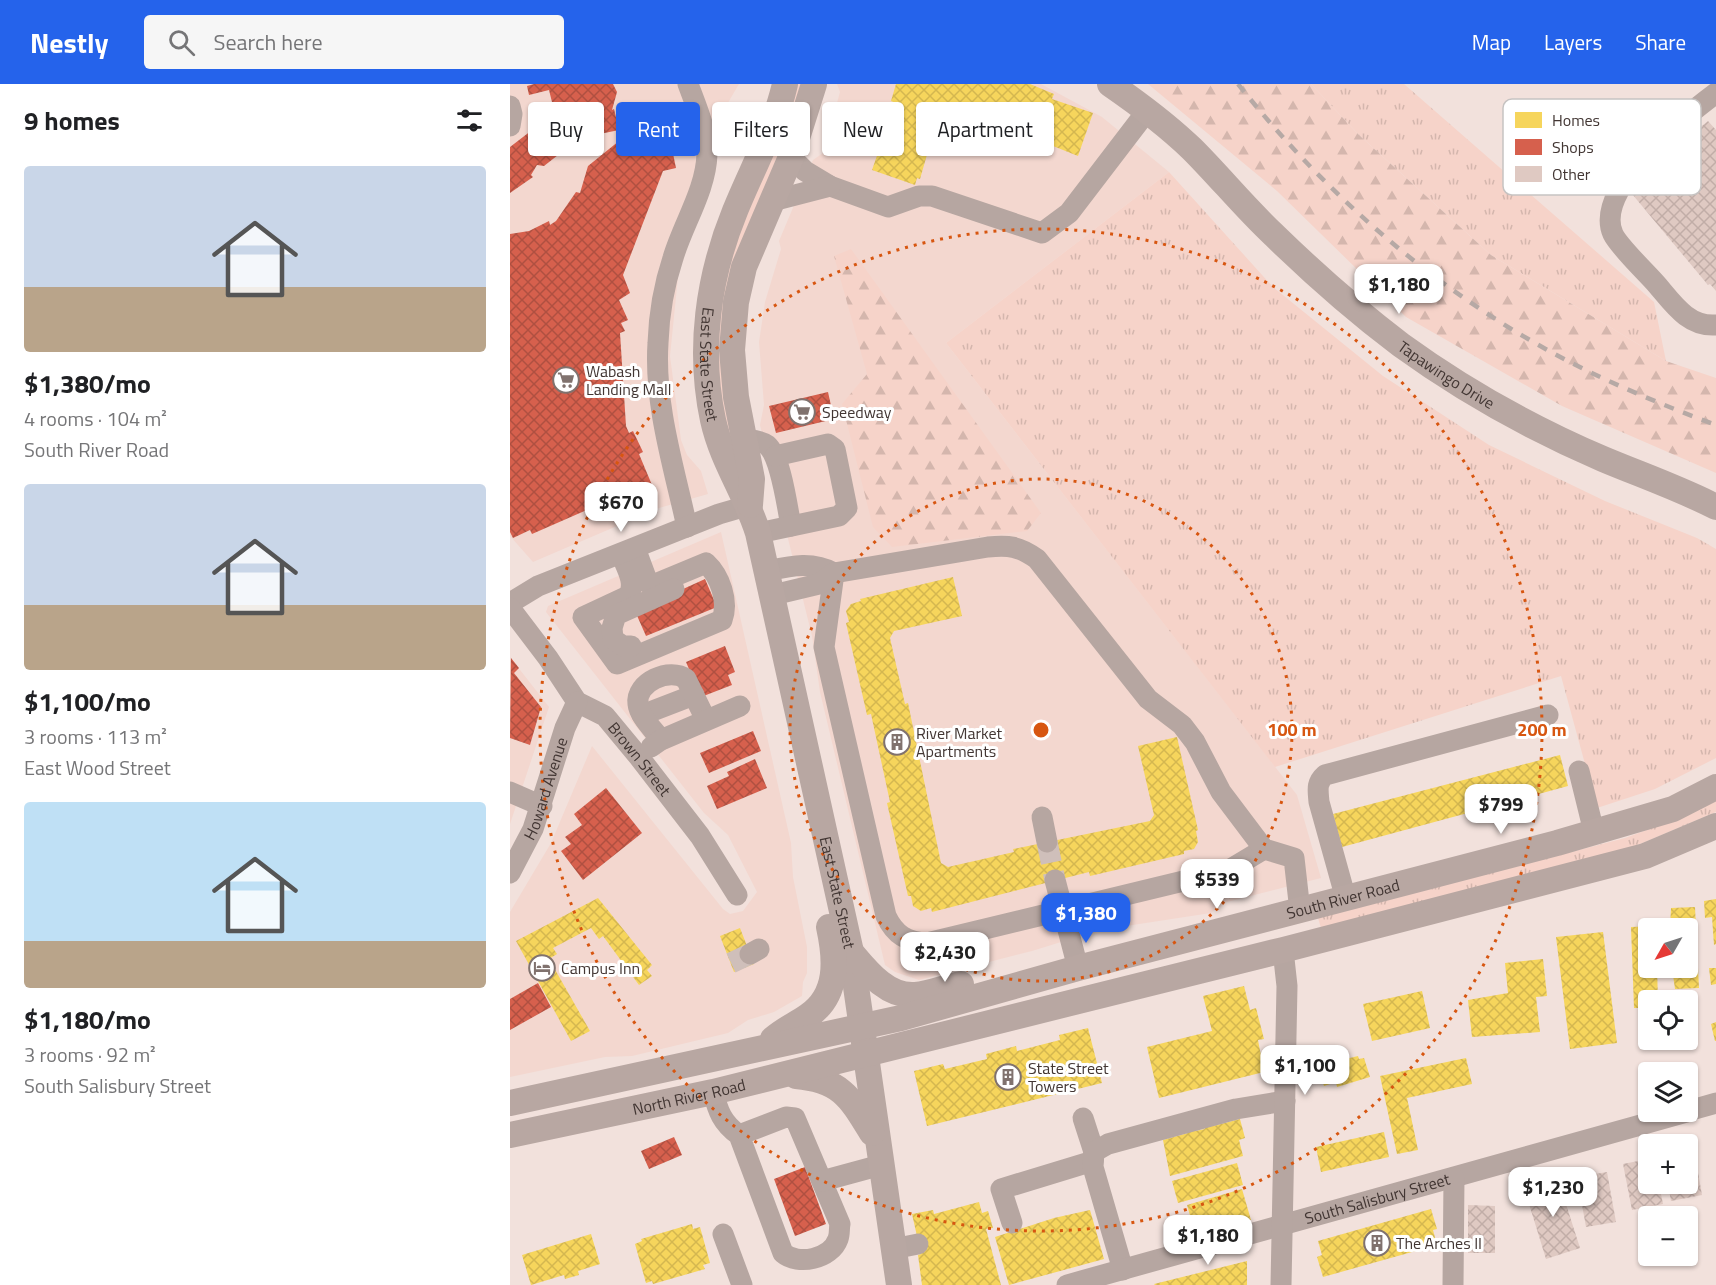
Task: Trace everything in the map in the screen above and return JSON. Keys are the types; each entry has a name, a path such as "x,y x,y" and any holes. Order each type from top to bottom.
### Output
{"main road":[{"name":"East State Street","path":"785,84 772,128 724,241 713,281 707,316 706,360 713,418 729,470 750,505 758,533 851,952 893,1250 894,1282"},
{"name":"East State Street","path":"750,505 752,479 736,397 732,350 736,302 744,267 791,157 814,84"},
{"name":"Tapawingo Drive","path":"1110,84 1148,111 1192,149 1272,234 1339,295 1402,345 1465,387 1527,423 1602,459 1686,492 1716,507"},
{"name":"South River Road","path":"862,1025 901,1018 1078,968 1594,832 1673,809 1716,788"},
{"name":"South River Road","path":"867,1054 1052,1007 1285,958 1645,856 1716,826"},
{"path":"766,1046 788,1026 808,1016 822,1004 831,987 835,970 834,949 819,876 826,832"},
{"path":"1052,1007 1127,974 1279,933 1295,923 1300,911"},
{"path":"851,952 872,976 889,988 915,995 990,976 1038,979"},
{"name":"North River Road","path":"510,1102 862,1025"},
{"name":"North River Road","path":"510,1135 713,1092 867,1054"},
{"path":"784,1075 812,1077 841,1089 850,1097 880,1153"}],"street":[{"path":"687,527 662,410 657,345 665,287 673,257 700,185 707,155 704,131 688,84"},
{"path":"1701,107 1716,93"},
{"path":"510,106 512,114 510,126"},
{"path":"791,157 805,171 830,186 888,207 919,196 932,196 1042,233 1069,213 1148,111"},
{"path":"772,201 830,186"},
{"path":"1617,195 1613,201 1611,218 1613,234 1674,305 1691,321 1706,326 1716,325"},
{"path":"744,439 767,445 775,456 791,526"},
{"path":"758,533 839,516 846,512 835,449 828,444 775,456"},
{"path":"577,702 510,607 538,586 687,527 750,505"},
{"path":"770,583 810,565 823,567 834,573 988,547 1012,544 1023,549 1037,559 1148,699 1182,726 1195,742 1221,792 1264,849 1294,858 1300,911"},
{"path":"628,551 648,583 653,585 705,563 716,572 727,608 722,620 617,664 583,617 628,596 632,591 628,551"},
{"path":"716,572 621,611 613,618 613,639 623,646 635,645 727,608"},
{"path":"834,573 824,647 886,916 890,925 903,938 927,943 1229,870 1264,849"},
{"path":"661,740 638,707 640,694 659,677 667,674 681,675 686,679 706,720"},
{"path":"642,715 694,694"},
{"name":"Brown Street","path":"577,702 605,716 639,757 700,836 737,895"},
{"name":"Howard Avenue","path":"510,873 533,829 565,728 577,702"},
{"path":"639,757 661,740 740,706"},
{"path":"1346,899 1319,802 1317,786 1325,775 1548,715"},
{"path":"1579,771 1594,832"},
{"path":"510,792 542,806"},
{"path":"1042,817 1047,842"},
{"path":"1055,880 1078,968"},
{"path":"1281,1285 1285,958"},
{"path":"713,1092 719,1115 728,1127 739,1135 783,1253 790,1259 803,1261 832,1249 838,1240 840,1224 795,1118 786,1117 739,1135"},
{"path":"1012,1223 1001,1189 1094,1156 1108,1144 1236,1109 1285,1101"},
{"name":"South Salisbury Street","path":"1698,1109 1716,1103"},
{"path":"1083,1118 1094,1156 1093,1167 1111,1277"},
{"name":"South Salisbury Street","path":"1067,1285 1111,1277 1283,1225 1652,1122"},
{"path":"822,1181 880,1153"},
{"path":"1453,1285 1454,1178"},
{"path":"723,1234 742,1285"},
{"path":"893,1250 918,1244"}],"shaded area":[{"path":"510,84 739,84 728,102 712,102 712,156 717,156 716,169 693,222 678,277 670,356 681,440 687,455 701,471 708,494 659,508 533,562 510,536"},
{"path":"837,84 1041,84 1102,117 1169,172 946,343 1297,795 1321,878 1223,903 1211,913 1100,930 1032,951 919,980 895,972 885,965 820,692 812,636 760,425 764,405 759,342 765,302 781,249 779,241 813,160 822,154 822,156 904,156 904,102 837,102 840,92"},
{"path":"721,532 791,843 793,877 807,947 807,973 803,982 802,996 774,1012 748,1020 728,1033 632,1056 605,1057 510,1077 510,912 551,843 592,746 723,909 730,914 743,911 757,892 728,835 704,813 546,612 548,606"},
{"path":"510,657 549,707 510,824"}],"green space":[{"path":"795,84 804,84 800,102 788,102"},
{"path":"1148,84 1311,84 1359,135 1491,255 1666,361 1716,378 1716,473 1562,406 1406,317 1277,191"},
{"path":"1311,84 1404,84 1503,170 1503,195 1531,195 1654,302 1666,361 1491,255 1359,135"},
{"path":"767,156 780,156 743,247 735,457 726,432 715,359 727,262"},
{"path":"1169,172 1273,287 1383,376 1489,445 1605,501 1697,538 1716,549 1716,758 1655,789 1597,808 1561,676 1275,767 946,343"},
{"path":"851,249 1041,513 1027,531 892,547 873,527 842,404 867,374 834,256"},
{"path":"1716,799 1716,812 1633,847 1321,928 1318,918 1625,838 1666,823"}],"building: Homes":[{"path":"896,84 1030,84 1054,94 1052,99 1093,113 1078,156 1054,146 1054,102 916,102 916,156 927,156 920,179 917,178 915,185 872,170 877,156 904,156 904,102 891,101"},
{"name":"River Market Apartments","path":"953,577 962,616 894,631 890,638 905,704 908,703 941,863 948,867 1014,852 1013,849 1150,821 1154,815 1138,746 1177,737 1198,830 1196,831 1198,842 1194,849 1184,851 1184,854 1090,876 1089,872 932,912 931,908 921,911 913,906 911,896 908,896 887,803 890,802 871,714 867,715 846,623 849,622 846,611 851,604 861,601 860,599"},
{"path":"1560,755 1568,786 1342,847 1333,814"},
{"name":"Campus Inn","path":"598,898 652,965 647,970 652,976 639,985 603,936 599,939 591,928 553,948 557,954 549,959 590,1031 571,1041 516,941"},
{"path":"1716,899 1716,944 1714,945 1712,917 1705,918 1704,901"},
{"path":"1695,907 1696,918 1670,918 1671,908"},
{"path":"1631,927 1638,927 1638,978 1657,978 1658,990 1638,990 1638,1008 1634,1008"},
{"path":"740,928 754,964 734,972 720,936"},
{"path":"1603,932 1617,1043 1570,1049 1556,937"},
{"path":"1543,959 1547,996 1536,997 1540,1032 1472,1037 1468,1000 1508,993 1505,963"},
{"path":"1698,968 1699,988 1675,989 1673,978 1698,978"},
{"path":"1709,968 1716,968 1716,984 1711,985"},
{"path":"1244,986 1250,1010 1256,1008 1264,1039 1258,1040 1264,1072 1159,1098 1147,1047 1212,1031 1203,996"},
{"path":"1422,991 1430,1028 1372,1041 1363,1004"},
{"path":"1716,1022 1716,1041 1715,1041 1711,1024"},
{"name":"State Street Towers","path":"1088,1028 1102,1083 927,1126 914,1071 943,1064 945,1069 987,1059 986,1054 1016,1046 1017,1051 1060,1040 1059,1035"},
{"path":"1358,1056 1359,1059 1364,1058 1370,1077 1337,1087 1336,1082 1324,1086 1317,1066"},
{"path":"1466,1058 1472,1084 1407,1098 1418,1150 1397,1154 1380,1076"},
{"path":"1240,1119 1245,1138 1239,1140 1243,1156 1170,1176 1163,1140 1188,1133 1187,1131 1205,1129 1204,1126 1213,1123 1213,1126"},
{"path":"1384,1132 1389,1157 1321,1172 1316,1147"},
{"path":"1237,1163 1243,1185 1178,1203 1172,1181"},
{"path":"1242,1189 1251,1220 1196,1236 1187,1205"},
{"path":"979,1202 982,1213 988,1211 993,1228 986,1229 1001,1285 922,1285 918,1255 921,1254 912,1214 933,1210 934,1214"},
{"name":"The Arches II","path":"1431,1209 1437,1229 1433,1230 1437,1245 1323,1277 1317,1257 1322,1255 1318,1241"},
{"path":"1090,1210 1104,1259 1009,1285 995,1237 1054,1218"},
{"path":"692,1224 693,1229 700,1227 710,1263 703,1265 705,1269 653,1284 652,1281 646,1283 635,1244 642,1241 641,1239"},
{"path":"591,1234 600,1264 578,1271 579,1275 565,1279 564,1275 531,1285 522,1255"},
{"path":"1247,1261 1247,1285 1154,1284"}],"building: Shops":[{"path":"534,84 613,84 617,92 612,110 614,109 616,117 616,131 604,133 604,102 552,102 549,90 529,95 527,86"},
{"path":"528,133 528,156 557,156 544,166 537,165 531,175 533,177 510,193 510,147"},
{"name":"Wabash Landing Mall","path":"616,143 616,156 674,156 676,168 663,171 623,275 630,293 619,300 628,320 621,323 625,331 620,333 626,426 629,433 633,431 643,452 639,454 652,485 648,487 657,508 628,521 614,485 600,491 605,502 532,534 530,530 513,538 510,532 510,234 529,231 549,221 550,225 556,221 576,192 580,193 588,166 600,156 604,156 604,153"},
{"name":"Speedway","path":"828,392 834,419 776,433 769,406"},
{"path":"705,579 717,607 646,636 635,611"},
{"path":"725,646 735,672 728,675 732,685 701,697 686,662"},
{"path":"511,658 519,668 514,673 541,707 530,745 510,738"},
{"path":"753,731 761,751 709,773 700,753"},
{"path":"755,759 767,788 717,809 707,786 729,776 727,772"},
{"path":"606,788 642,833 583,880 561,851 571,844 565,837 582,825 574,814"},
{"path":"538,983 551,1007 510,1030 510,999"},
{"path":"674,1137 682,1155 649,1169 641,1151"},
{"path":"805,1167 826,1224 795,1236 774,1179"}],"building: Other":[{"path":"1708,121 1716,130 1716,291 1710,284 1708,285 1633,195 1701,195 1701,127"},
{"path":"1638,1161 1638,1194 1661,1194 1663,1204 1638,1206 1638,1209 1632,1210 1623,1164"},
{"path":"1607,1172 1616,1222 1586,1227 1577,1177"},
{"path":"1698,1172 1702,1195 1671,1201 1670,1194 1698,1194"},
{"path":"1567,1178 1573,1198 1565,1201 1580,1248 1546,1259 1525,1191"},
{"path":"1468,1205 1495,1206 1495,1253 1468,1253"}],"tunnel":[{"path":"1047,842 1055,880"},
{"path":"731,963 750,954"}],"railway":[{"path":"1238,84 1272,125 1347,203 1429,273 1473,304 1566,360 1640,395 1716,425"}],"place":[{"name":"Wabash Landing Mall","path":"566,380"},
{"name":"Speedway","path":"802,412"},
{"name":"River Market Apartments","path":"897,742"},
{"name":"Campus Inn","path":"542,968"},
{"name":"State Street Towers","path":"1008,1077"},
{"name":"The Arches II","path":"1377,1243"}]}
